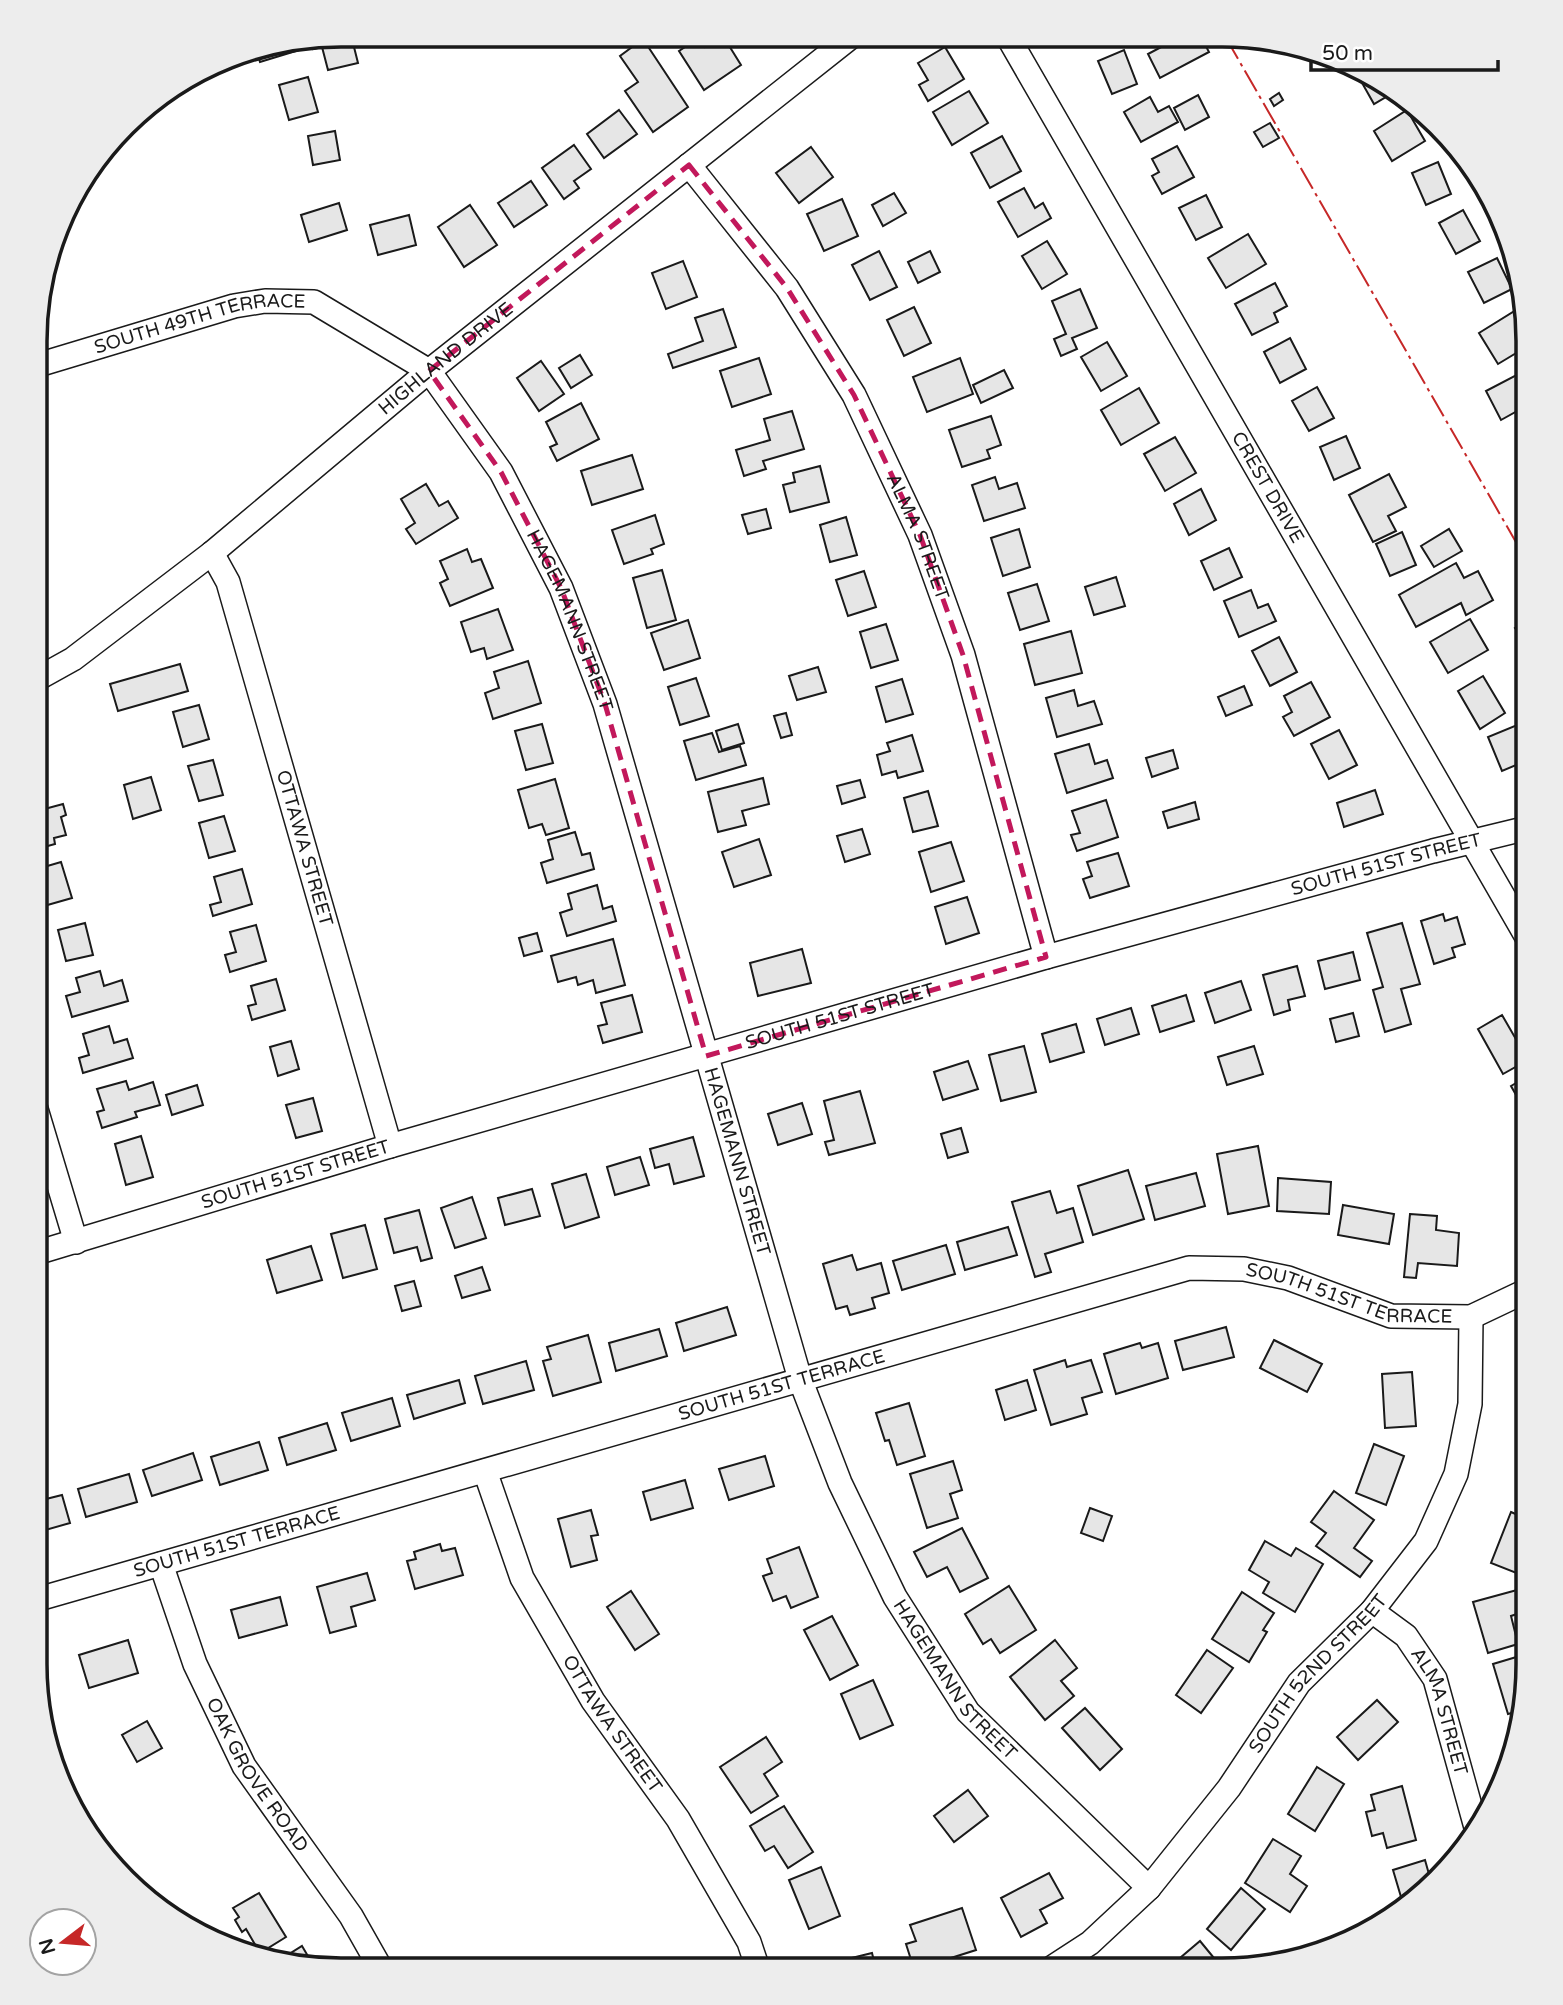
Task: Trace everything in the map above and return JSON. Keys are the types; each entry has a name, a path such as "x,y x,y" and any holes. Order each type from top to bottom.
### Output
{"street":[{"name":"HIGHLAND DRIVE","path":"47,673 73,659 212,553 429,371 838,47"},
{"name":"CREST DRIVE","path":"1014,47 1516,918"},
{"name":"ALMA STREET","path":"689,165 787,288 854,395 920,535 964,655 1046,957"},
{"name":"SOUTH 49TH TERRACE","path":"47,362 234,306 265,300 314,302 429,371"},
{"name":"HAGEMANN STREET","path":"429,371 501,472 561,588 605,704 800,1379 840,1483 895,1597 968,1712 1150,1888"},
{"name":"OTTAWA STREET","path":"212,553 228,582 390,1146"},
{"name":"SOUTH 51ST STREET","path":"47,1250 390,1146 1046,957 1516,831"},
{"path":"47,1145 76,1241"},
{"name":"SOUTH 51ST TERRACE","path":"47,1597 1189,1268 1244,1269 1288,1278 1391,1316 1471,1317 1516,1296"},
{"name":"SOUTH 52ND STREET","path":"1067,1958 1090,1943 1150,1888 1228,1788 1299,1683 1372,1611 1426,1541 1456,1474 1470,1404 1471,1317"},
{"name":"OTTAWA STREET","path":"485,1471 522,1577 593,1701 678,1819 749,1942 754,1958"},
{"name":"OAK GROVE ROAD","path":"161,1564 195,1664 244,1766 351,1916 375,1958"},
{"name":"ALMA STREET","path":"1372,1611 1406,1636 1435,1679 1473,1816"}],"highlighted area":[{"path":"689,165 787,288 854,395 920,535 963,655 1046,957 706,1056 605,704 561,588 501,472 429,371"}],"building":[{"path":"354,47 358,63 328,70 322,48"},
{"path":"632,47 648,47 688,107 653,132 625,91 638,82 620,56"},
{"path":"685,47 730,47 741,65 704,90 679,51"},
{"path":"945,47 964,79 928,101 919,85 928,80 918,63"},
{"path":"1161,47 1206,47 1209,52 1160,78 1148,54"},
{"path":"1124,50 1137,84 1112,94 1098,61"},
{"path":"295,51 260,62 259,59 265,57"},
{"path":"308,77 318,112 289,120 279,85"},
{"path":"1362,83 1385,97 1374,104"},
{"path":"969,91 988,123 952,145 933,112"},
{"path":"1279,93 1283,100 1274,106 1270,99"},
{"path":"1198,95 1209,117 1185,130 1174,108"},
{"path":"1150,97 1158,112 1169,106 1178,122 1141,142 1124,112"},
{"path":"619,110 637,134 604,158 587,134"},
{"path":"1405,111 1425,141 1392,161 1374,131"},
{"path":"1270,123 1279,138 1263,147 1254,132"},
{"path":"335,131 340,160 313,165 308,136"},
{"path":"1002,136 1021,171 990,188 971,153"},
{"path":"574,145 591,169 574,181 579,188 564,199 542,168"},
{"path":"1177,146 1194,177 1162,194 1152,176 1159,172 1152,159"},
{"path":"811,147 833,177 799,203 776,173"},
{"path":"1438,162 1451,194 1426,205 1412,173"},
{"path":"531,181 547,205 514,227 498,203"},
{"path":"1024,188 1035,208 1043,203 1051,218 1018,237 998,202"},
{"path":"894,193 906,213 883,226 872,205"},
{"path":"1206,195 1222,227 1196,240 1179,208"},
{"path":"842,199 858,236 824,251 807,214"},
{"path":"339,203 347,230 309,242 301,215"},
{"path":"470,205 497,245 464,267 438,227"},
{"path":"1463,210 1480,241 1456,254 1439,223"},
{"path":"409,215 416,245 378,255 370,225"},
{"path":"1248,234 1266,264 1226,288 1208,258"},
{"path":"1047,241 1067,274 1042,289 1022,256"},
{"path":"879,251 897,287 870,300 852,265"},
{"path":"930,251 940,272 918,283 908,262"},
{"path":"1497,258 1511,290 1484,303 1468,272"},
{"path":"683,261 697,297 666,309 652,273"},
{"path":"1275,283 1287,306 1274,313 1278,322 1252,335 1235,304"},
{"path":"1080,289 1097,328 1072,338 1077,349 1061,356 1054,339 1066,334 1052,301"},
{"path":"914,307 931,343 904,356 887,320"},
{"path":"723,309 736,347 673,368 668,354 703,341 695,318"},
{"path":"1514,311 1516,353 1498,364 1479,333"},
{"path":"1290,338 1306,369 1280,383 1264,352"},
{"path":"1107,342 1127,376 1101,391 1081,357"},
{"path":"580,355 592,375 571,388 559,368"},
{"path":"759,358 771,394 732,407 720,371"},
{"path":"960,358 973,394 927,412 913,377"},
{"path":"541,361 564,394 539,411 517,378"},
{"path":"1004,370 1013,388 981,403 973,385"},
{"path":"1516,375 1516,412 1501,420 1486,391"},
{"path":"1317,387 1334,418 1309,431 1292,401"},
{"path":"1139,388 1159,423 1121,445 1101,410"},
{"path":"581,403 599,439 557,461 550,447 557,444 546,422"},
{"path":"792,411 804,449 763,461 766,469 744,476 736,450 770,440 764,419"},
{"path":"991,416 1001,445 987,450 990,458 962,467 949,430"},
{"path":"1346,436 1360,468 1334,480 1320,447"},
{"path":"1175,437 1196,473 1165,491 1144,454"},
{"path":"632,455 643,489 592,505 581,471"},
{"path":"820,466 829,502 790,512 783,485 795,482 793,473"},
{"path":"1389,474 1406,507 1388,516 1396,531 1373,542 1349,495"},
{"path":"995,477 999,489 1017,483 1025,508 984,521 972,485"},
{"path":"426,484 439,506 448,501 458,518 416,544 406,529 415,523 401,499"},
{"path":"1201,489 1216,520 1189,535 1174,504"},
{"path":"766,509 771,528 748,534 742,515"},
{"path":"655,515 664,544 651,549 653,554 624,564 612,530"},
{"path":"846,517 857,555 830,562 820,525"},
{"path":"1019,529 1030,567 1003,576 991,538"},
{"path":"1449,529 1462,551 1434,567 1421,546"},
{"path":"1402,532 1416,565 1390,576 1376,544"},
{"path":"1229,548 1242,577 1214,590 1201,561"},
{"path":"467,549 472,562 481,559 493,588 450,606 440,583 448,579 440,561"},
{"path":"1456,563 1464,578 1478,571 1493,600 1466,615 1461,603 1416,627 1399,595"},
{"path":"662,570 676,620 647,628 633,578"},
{"path":"864,571 876,607 848,616 836,580"},
{"path":"1116,577 1125,606 1094,615 1085,587"},
{"path":"1037,584 1049,621 1020,630 1008,593"},
{"path":"1251,590 1258,608 1268,604 1276,621 1239,637 1224,601"},
{"path":"498,609 513,650 487,659 484,648 471,652 461,622"},
{"path":"1470,619 1488,650 1448,673 1430,642"},
{"path":"688,620 700,658 664,670 651,633"},
{"path":"886,624 898,660 871,668 860,632"},
{"path":"1071,631 1082,673 1035,685 1024,644"},
{"path":"1279,637 1297,672 1270,686 1252,651"},
{"path":"528,661 541,703 493,719 485,693 499,688 494,672"},
{"path":"180,664 188,691 118,711 110,684"},
{"path":"818,667 826,692 797,700 789,676"},
{"path":"1483,676 1505,713 1480,729 1458,691"},
{"path":"696,678 709,716 680,725 668,687"},
{"path":"902,679 913,714 886,722 876,687"},
{"path":"1311,682 1330,717 1294,736 1283,717 1292,712 1284,696"},
{"path":"1244,686 1252,705 1226,716 1218,697"},
{"path":"1074,690 1078,706 1094,701 1102,724 1057,737 1046,698"},
{"path":"199,705 209,739 183,747 173,712"},
{"path":"786,713 792,735 781,738 774,716"},
{"path":"542,724 553,763 526,770 515,731"},
{"path":"738,724 744,743 722,750 716,731"},
{"path":"1516,725 1516,765 1502,771 1488,737"},
{"path":"1339,730 1357,765 1329,779 1311,744"},
{"path":"712,733 719,752 740,746 746,765 696,780 684,741"},
{"path":"912,735 923,771 898,778 896,771 882,775 877,755 890,751 887,743"},
{"path":"1089,744 1095,764 1107,760 1113,778 1067,793 1055,754"},
{"path":"1173,750 1178,768 1152,777 1146,758"},
{"path":"213,760 223,795 199,801 188,766"},
{"path":"151,777 161,810 133,819 124,785"},
{"path":"763,778 769,804 742,811 746,825 718,832 708,792"},
{"path":"555,779 569,828 546,835 542,824 529,828 518,790"},
{"path":"860,780 865,797 842,804 837,786"},
{"path":"1375,790 1383,814 1344,827 1337,803"},
{"path":"928,791 938,826 913,832 904,798"},
{"path":"1106,800 1118,837 1077,851 1071,835 1080,833 1072,811"},
{"path":"1195,802 1199,819 1168,828 1163,812"},
{"path":"63,804 66,815 61,817 66,835 54,838 55,844 47,846 47,808"},
{"path":"224,816 235,851 209,858 199,823"},
{"path":"862,829 870,854 845,862 837,836"},
{"path":"575,832 582,855 590,853 594,869 547,883 541,863 553,859 548,840"},
{"path":"759,839 771,875 734,887 722,852"},
{"path":"951,842 964,881 931,892 919,852"},
{"path":"1118,853 1129,886 1090,898 1083,879 1092,876 1087,862"},
{"path":"61,862 72,898 47,905 47,866"},
{"path":"242,869 252,904 213,916 210,905 221,902 214,877"},
{"path":"597,885 603,909 612,906 616,921 567,936 560,913 572,909 568,894"},
{"path":"967,897 979,933 946,944 935,907"},
{"path":"1443,914 1445,921 1457,917 1465,944 1452,948 1455,957 1434,964 1421,921"},
{"path":"85,923 93,955 66,961 58,930"},
{"path":"1402,923 1420,984 1401,989 1411,1024 1385,1032 1373,990 1383,987 1367,933"},
{"path":"256,925 266,961 230,972 225,955 236,952 230,932"},
{"path":"537,933 542,951 524,956 519,938"},
{"path":"613,939 625,985 596,993 593,980 578,985 576,977 558,982 551,956"},
{"path":"802,949 811,983 758,996 750,963"},
{"path":"1353,952 1360,980 1325,989 1318,961"},
{"path":"1297,966 1305,996 1288,1000 1290,1010 1274,1015 1263,975"},
{"path":"100,971 104,986 122,980 128,1001 72,1017 66,996 80,992 76,978"},
{"path":"276,979 285,1010 252,1020 248,1006 256,1004 251,986"},
{"path":"1241,981 1251,1010 1215,1023 1205,993"},
{"path":"632,995 642,1032 603,1043 598,1026 607,1024 601,1003"},
{"path":"1186,995 1194,1021 1160,1032 1152,1006"},
{"path":"1131,1008 1139,1034 1105,1045 1097,1019"},
{"path":"1353,1013 1359,1036 1336,1042 1330,1019"},
{"path":"1502,1015 1516,1039 1516,1067 1503,1074 1478,1029"},
{"path":"1076,1024 1084,1052 1050,1062 1042,1034"},
{"path":"109,1026 114,1043 127,1039 133,1058 83,1073 79,1058 89,1055 83,1034"},
{"path":"291,1041 299,1069 278,1076 270,1047"},
{"path":"1024,1046 1036,1092 1001,1101 989,1055"},
{"path":"1254,1046 1263,1074 1227,1085 1218,1057"},
{"path":"968,1061 978,1089 943,1100 934,1072"},
{"path":"126,1081 129,1090 153,1082 160,1105 135,1112 137,1117 102,1128 97,1112 104,1110 97,1089"},
{"path":"197,1085 203,1105 172,1115 166,1095"},
{"path":"860,1091 875,1143 829,1155 825,1142 834,1140 824,1101"},
{"path":"313,1098 322,1131 296,1138 286,1105"},
{"path":"802,1103 812,1134 778,1145 768,1114"},
{"path":"961,1128 968,1152 948,1158 941,1134"},
{"path":"141,1136 153,1177 126,1185 115,1144"},
{"path":"693,1137 704,1176 674,1184 669,1164 655,1168 650,1149"},
{"path":"1258,1146 1269,1206 1228,1214 1217,1154"},
{"path":"640,1157 649,1185 615,1195 607,1167"},
{"path":"1128,1170 1144,1219 1093,1235 1078,1186"},
{"path":"1196,1173 1205,1206 1155,1220 1146,1186"},
{"path":"586,1174 599,1217 565,1228 552,1184"},
{"path":"1278,1178 1331,1182 1329,1214 1277,1211"},
{"path":"532,1189 540,1216 505,1225 498,1198"},
{"path":"1050,1191 1057,1213 1073,1208 1083,1242 1045,1254 1051,1272 1035,1277 1012,1202"},
{"path":"472,1197 486,1238 455,1248 441,1208"},
{"path":"1343,1205 1394,1214 1389,1244 1338,1235"},
{"path":"419,1210 432,1258 421,1261 417,1247 394,1253 385,1219"},
{"path":"1410,1214 1437,1216 1436,1230 1459,1233 1457,1266 1418,1263 1416,1278 1404,1277"},
{"path":"365,1225 377,1269 343,1278 331,1234"},
{"path":"1008,1227 1017,1255 965,1270 957,1242"},
{"path":"946,1245 955,1274 902,1290 893,1261"},
{"path":"311,1246 322,1280 277,1293 267,1260"},
{"path":"852,1255 857,1270 881,1263 889,1293 872,1298 875,1308 850,1315 847,1306 836,1309 823,1264"},
{"path":"482,1267 490,1290 462,1298 455,1276"},
{"path":"414,1281 421,1306 402,1311 395,1286"},
{"path":"727,1307 736,1335 684,1351 676,1323"},
{"path":"1226,1327 1234,1357 1183,1370 1175,1341"},
{"path":"659,1329 667,1356 616,1371 609,1343"},
{"path":"588,1335 601,1382 553,1396 543,1361 551,1359 547,1347"},
{"path":"1274,1340 1322,1364 1307,1392 1260,1368"},
{"path":"1140,1343 1142,1348 1158,1343 1168,1378 1116,1394 1104,1354"},
{"path":"1065,1360 1067,1367 1091,1360 1102,1392 1082,1398 1087,1414 1051,1425 1034,1370"},
{"path":"526,1361 534,1390 483,1404 475,1376"},
{"path":"1412,1372 1416,1426 1385,1428 1382,1374"},
{"path":"459,1380 465,1403 414,1419 407,1395"},
{"path":"1027,1380 1036,1410 1005,1420 996,1390"},
{"path":"392,1398 400,1426 351,1441 342,1413"},
{"path":"909,1403 925,1456 897,1465 889,1440 885,1441 876,1413"},
{"path":"327,1423 336,1450 287,1465 279,1438"},
{"path":"259,1442 268,1470 220,1485 211,1457"},
{"path":"1374,1444 1404,1456 1386,1505 1356,1493"},
{"path":"193,1453 202,1480 152,1496 143,1470"},
{"path":"765,1456 774,1486 729,1500 719,1469"},
{"path":"953,1461 962,1490 950,1494 958,1518 927,1528 910,1474"},
{"path":"129,1474 137,1502 86,1517 78,1489"},
{"path":"685,1480 693,1508 651,1520 643,1492"},
{"path":"1334,1491 1374,1520 1354,1548 1372,1561 1360,1577 1316,1546 1326,1533 1311,1522"},
{"path":"62,1495 70,1523 47,1530 47,1499"},
{"path":"1090,1508 1112,1516 1103,1541 1081,1533"},
{"path":"591,1510 598,1535 591,1536 597,1560 571,1567 558,1519"},
{"path":"1511,1512 1516,1514 1516,1573 1491,1563"},
{"path":"962,1528 988,1578 960,1592 947,1567 927,1577 914,1552"},
{"path":"1265,1541 1291,1556 1296,1548 1323,1564 1295,1612 1263,1593 1269,1582 1249,1570"},
{"path":"440,1544 442,1551 455,1548 463,1575 415,1589 407,1561 416,1559 414,1552"},
{"path":"799,1547 818,1597 791,1608 786,1596 773,1601 763,1576 772,1573 767,1559"},
{"path":"367,1573 375,1600 351,1607 356,1626 330,1633 317,1587"},
{"path":"1009,1586 1036,1630 1000,1653 991,1639 983,1644 965,1614"},
{"path":"1516,1590 1516,1614 1511,1616 1516,1645 1488,1653 1473,1602"},
{"path":"631,1591 659,1634 635,1650 607,1607"},
{"path":"1242,1592 1274,1613 1263,1630 1267,1632 1249,1662 1212,1639"},
{"path":"280,1597 287,1625 239,1638 231,1610"},
{"path":"832,1616 858,1665 830,1680 804,1630"},
{"path":"128,1640 138,1673 89,1688 79,1655"},
{"path":"1055,1640 1077,1668 1061,1681 1074,1696 1045,1720 1010,1677"},
{"path":"1207,1650 1233,1668 1201,1713 1176,1695"},
{"path":"1516,1657 1511,1713 1508,1714 1493,1664"},
{"path":"873,1680 893,1725 860,1739 841,1694"},
{"path":"1377,1700 1398,1722 1358,1760 1337,1737"},
{"path":"1085,1708 1122,1749 1100,1770 1062,1728"},
{"path":"147,1721 162,1748 137,1762 122,1735"},
{"path":"766,1737 782,1762 764,1774 778,1796 751,1813 720,1767"},
{"path":"1317,1767 1344,1784 1315,1831 1288,1814"},
{"path":"1402,1786 1416,1840 1387,1848 1383,1833 1372,1836 1366,1812 1375,1810 1371,1795"},
{"path":"968,1790 988,1816 954,1842 934,1816"},
{"path":"784,1806 813,1852 788,1868 774,1846 765,1851 750,1826"},
{"path":"1273,1839 1301,1856 1290,1874 1307,1886 1290,1912 1245,1883"},
{"path":"1425,1860 1429,1873 1401,1897 1393,1870"},
{"path":"821,1867 840,1916 809,1929 789,1880"},
{"path":"1049,1873 1063,1898 1040,1910 1047,1923 1021,1937 1001,1898"},
{"path":"1241,1888 1265,1909 1231,1950 1207,1929"},
{"path":"259,1893 286,1937 267,1948 255,1945 246,1929 242,1932 235,1920 239,1917 233,1908"},
{"path":"962,1908 976,1950 951,1958 910,1958 906,1944 916,1941 910,1925"},
{"path":"1200,1941 1214,1958 1180,1958"},
{"path":"302,1946 308,1955 303,1955 291,1953"},
{"path":"872,1953 873,1958 852,1958"}],"power":[{"path":"1231,47 1516,542"}]}
